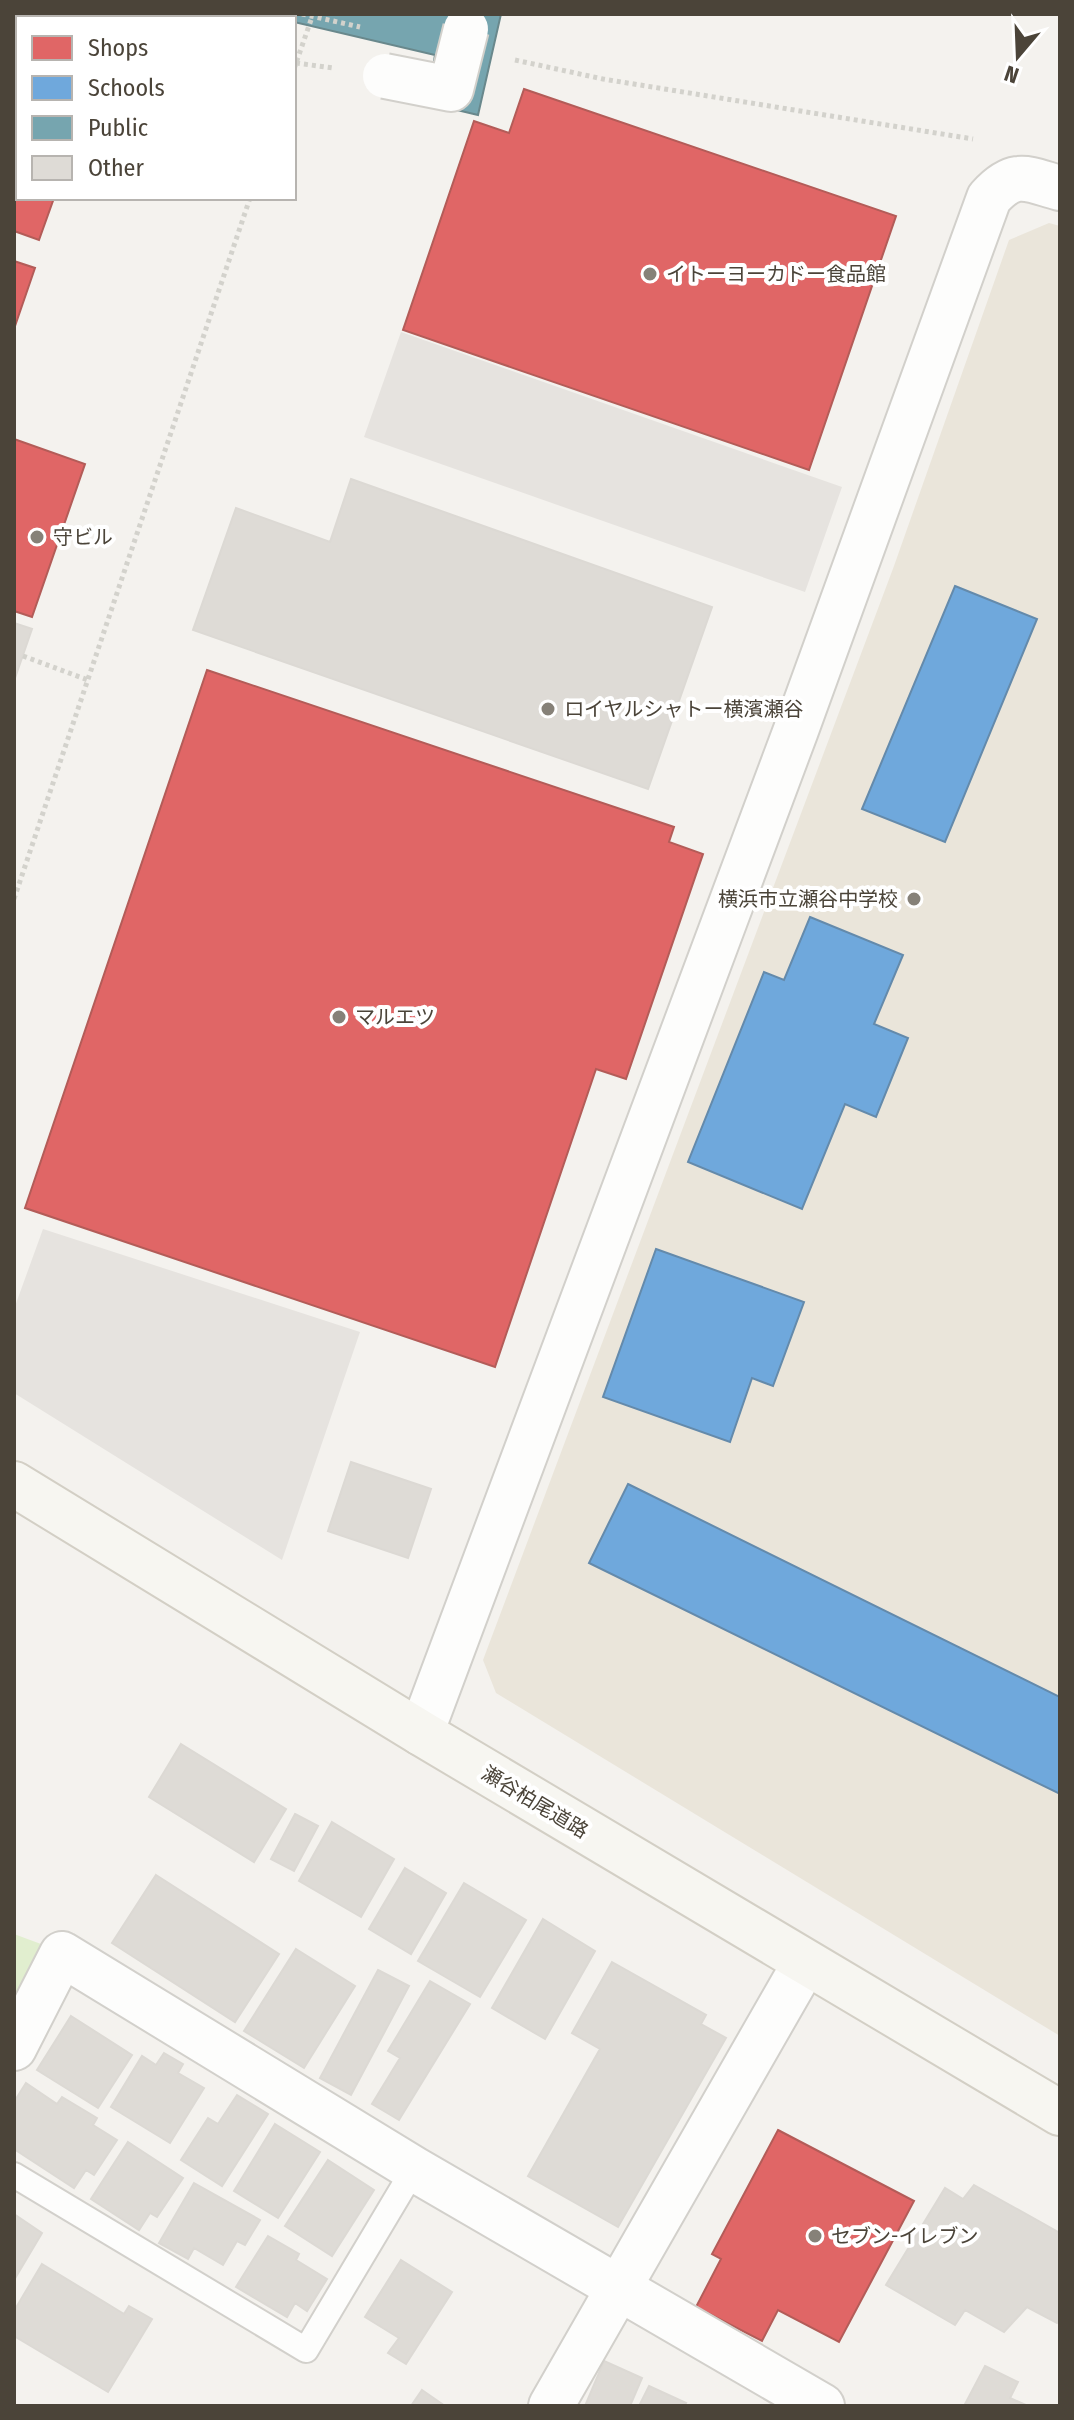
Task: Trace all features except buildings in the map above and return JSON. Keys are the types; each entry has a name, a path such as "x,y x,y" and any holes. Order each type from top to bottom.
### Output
{"main road":[{"name":"瀬谷柏尾道路","path":"14,1484 421,1733 1060,2113"}],"street":[{"path":"385,76 451,89 461,22"},
{"path":"421,1733 785,760 989,198 1002,184 1040,183"},
{"path":"14,2048 62,1954 414,2169 822,2406"},
{"path":"551,2406 805,1963"}],"lane":[{"path":"14,2175 306,2350 414,2169"}],"path":[{"path":"302,14 373,30"},
{"path":"296,63 312,17"},
{"path":"511,59 603,79 971,137 1040,183"},
{"path":"14,899 249,200"},
{"path":"23,656 88,680"}],"shaded area":[{"name":"横浜市立瀬谷中学校","path":"1049,223 1060,226 1060,2036 496,1693 483,1660 894,566 1009,240"},
{"path":"401,332 842,487 805,592 364,437"},
{"path":"43,1229 360,1332 282,1560 14,1393 14,1309"}],"green space":[{"path":"14,1934 49,1947 14,2005"}],"place":[{"name":"イトーヨーカドー食品館","path":"650,274"},
{"name":"守ビル","path":"37,537"},
{"name":"ロイヤルシャトー横濱瀬谷","path":"548,709"},
{"name":"横浜市立瀬谷中学校","path":"914,899"},
{"name":"マルエツ","path":"339,1017"},
{"name":"セブン-イレブン","path":"815,2236"}]}
